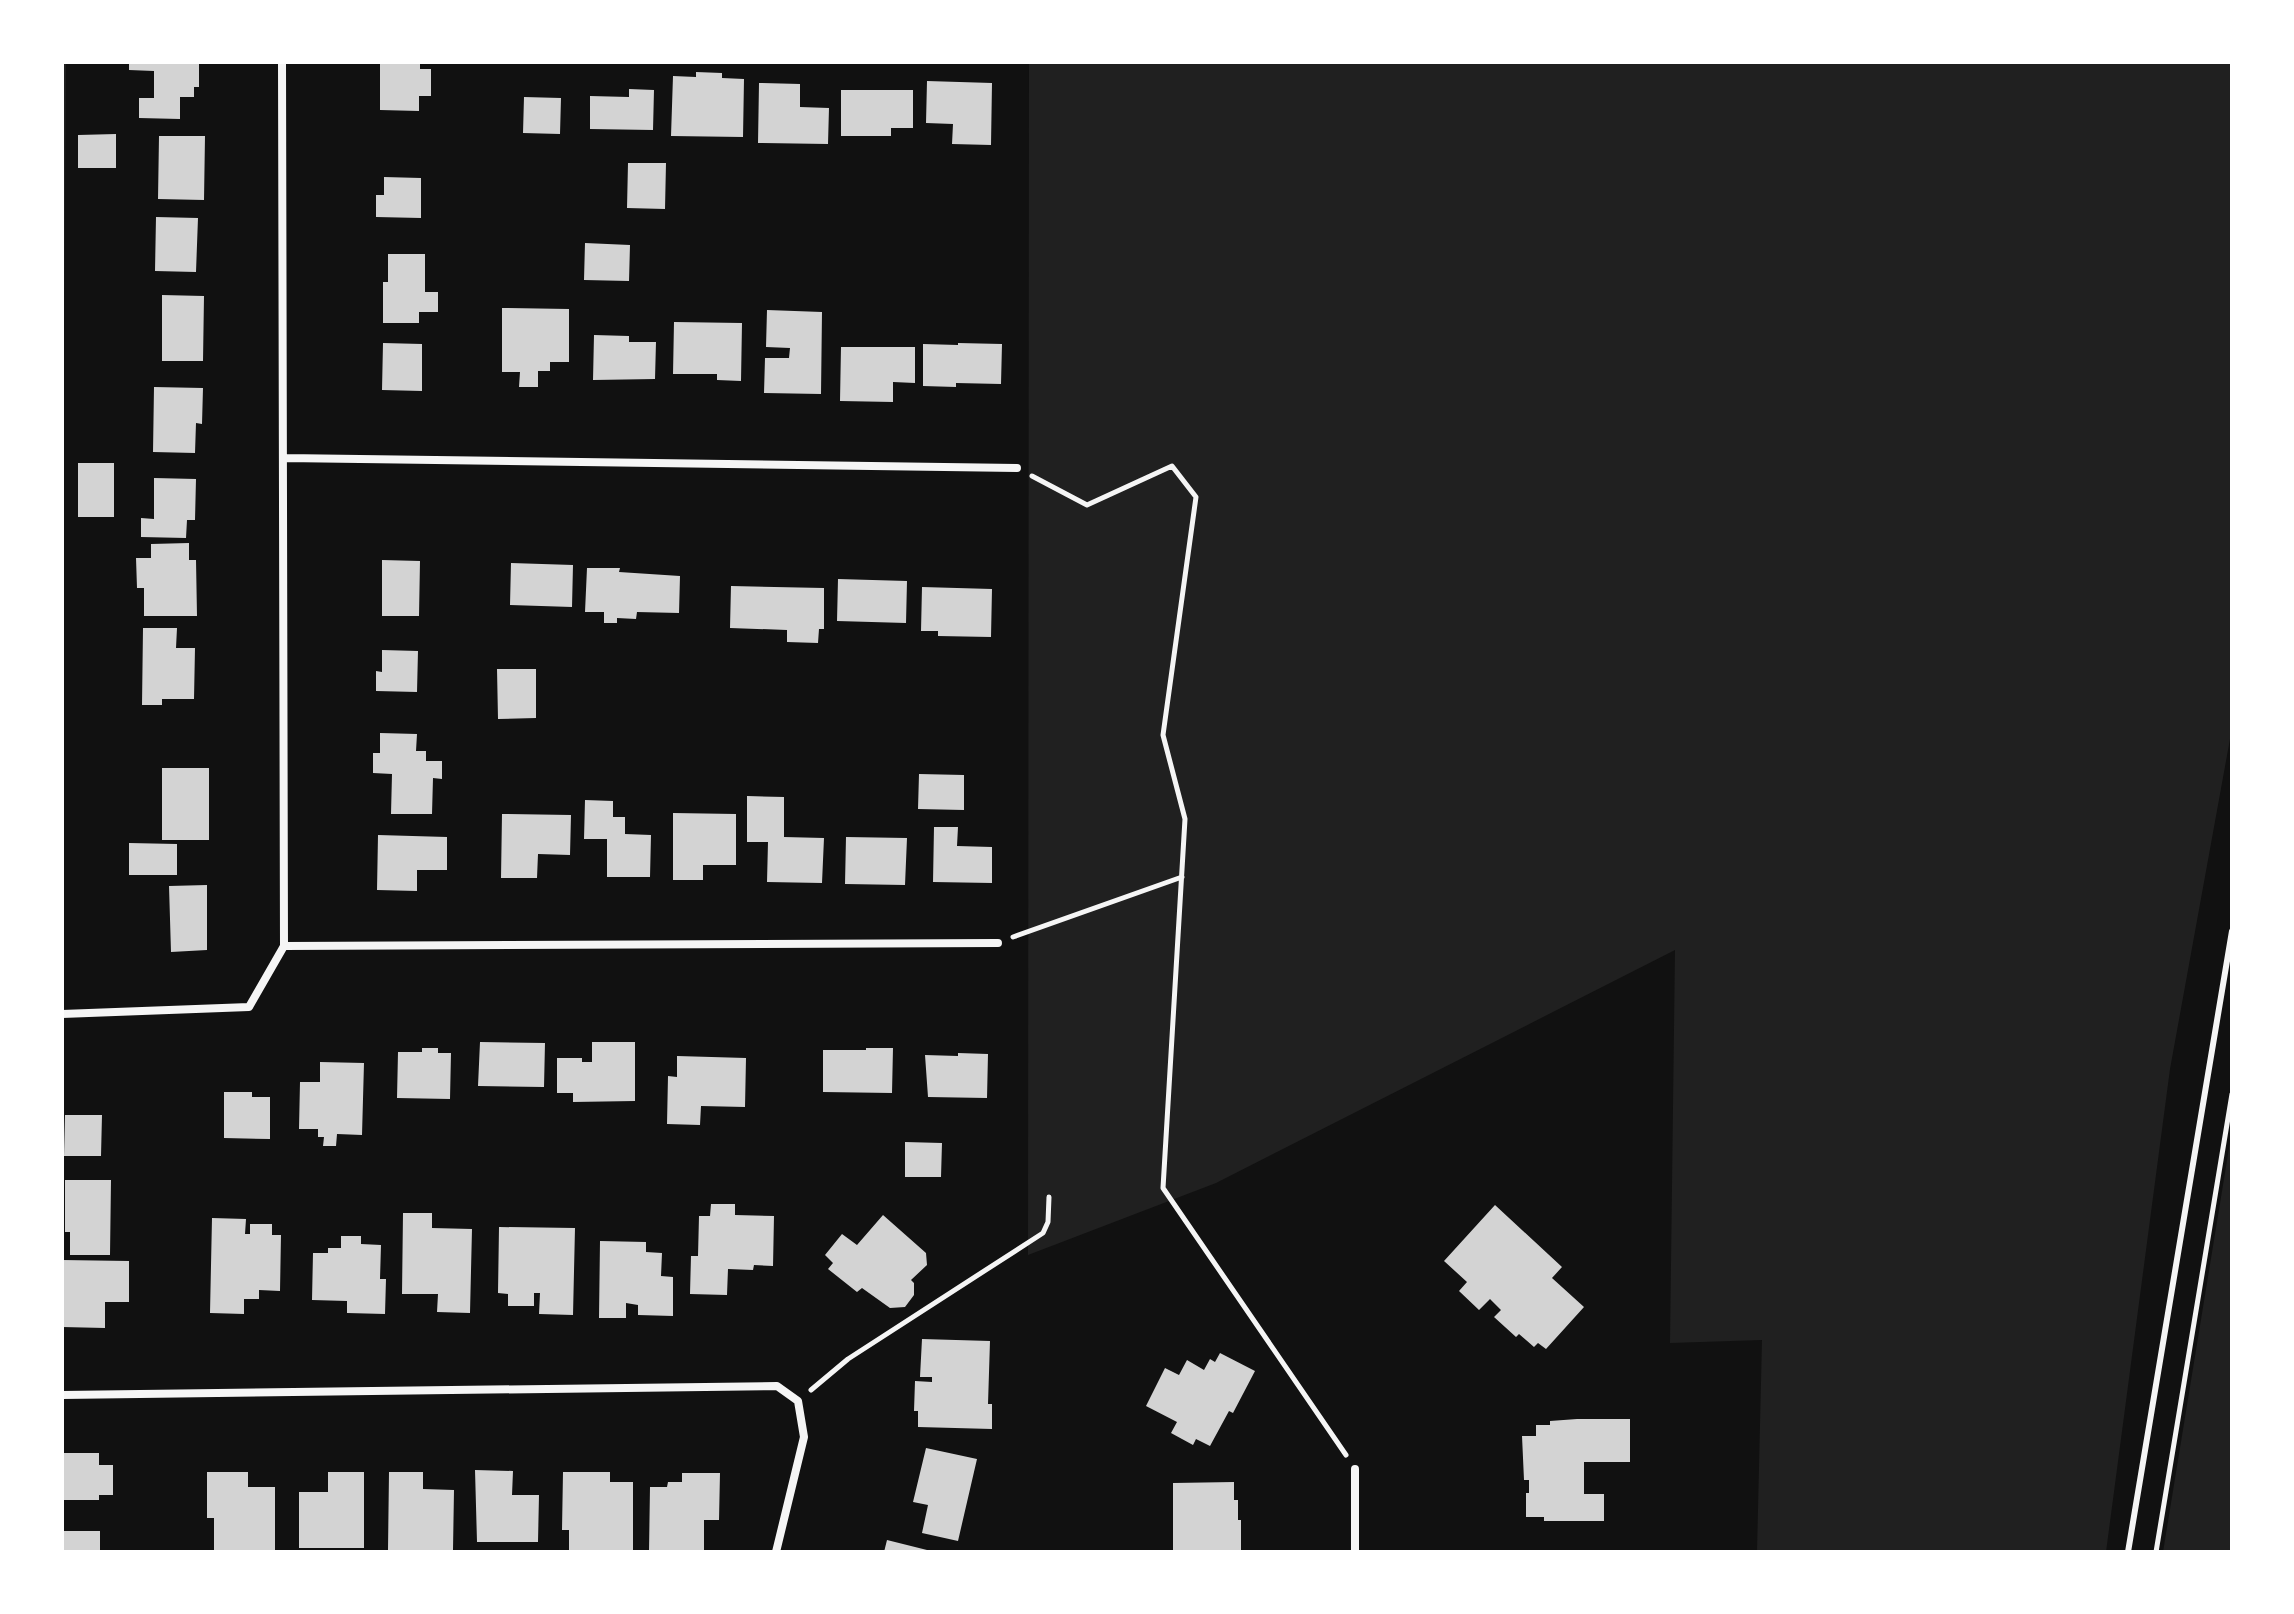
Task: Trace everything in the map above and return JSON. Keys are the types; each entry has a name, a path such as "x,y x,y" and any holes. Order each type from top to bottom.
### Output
{"street":[{"path":"62,1014 249,1007 284,946 282,62"},
{"path":"285,458 1017,468"},
{"path":"284,946 998,943"},
{"path":"62,1395 777,1386 798,1401 804,1437 776,1552"},
{"path":"1355,1469 1355,1552"}],"lane":[{"path":"2128,1552 2232,931"}],"path":[{"path":"1017,468 1087,505 1172,466 1196,497 1163,735 1185,819 1163,1188 1355,1469"},
{"path":"998,943 1182,877"},
{"path":"2156,1552 2232,1094"},
{"path":"798,1401 848,1359 1043,1233 1048,1222 1049,1197"}],"shaded area":[{"path":"62,62 66,62 62,597"},
{"path":"1029,62 2232,62 2232,728 2170,1069 2106,1552 1757,1552 1762,1340 1670,1343 1675,950 1216,1183 1028,1255"},
{"path":"2232,1130 2232,1552 2163,1552"}],"building":[{"path":"129,62 199,62 199,87 194,87 194,97 180,97 180,119 139,118 139,98 154,98 154,71 129,70"},
{"path":"380,62 420,62 420,69 431,69 431,96 419,96 419,111 380,110"},
{"path":"696,72 722,73 722,78 744,79 743,137 671,136 673,76 696,77"},
{"path":"927,81 992,83 991,145 952,144 953,124 926,123"},
{"path":"759,83 800,84 800,107 829,108 828,144 758,143"},
{"path":"629,89 654,90 653,130 590,129 590,96 629,97"},
{"path":"841,90 913,90 913,128 891,128 891,136 841,136"},
{"path":"524,97 561,98 560,134 523,133"},
{"path":"116,134 116,168 78,168 78,135"},
{"path":"159,136 205,136 204,200 158,199"},
{"path":"628,163 666,163 665,209 627,208"},
{"path":"384,177 421,178 421,218 376,217 376,195 384,195"},
{"path":"156,217 198,218 196,272 155,271"},
{"path":"585,243 630,245 629,281 584,280"},
{"path":"388,254 425,254 425,292 438,292 438,312 419,312 419,323 383,323 383,282 388,282"},
{"path":"162,295 204,296 203,361 162,361"},
{"path":"502,308 569,309 569,362 550,362 550,371 538,371 538,387 519,387 520,372 502,372"},
{"path":"767,310 822,312 821,394 764,393 765,358 789,358 790,348 766,347"},
{"path":"674,322 742,323 741,381 717,380 717,374 673,374"},
{"path":"594,335 629,336 629,342 656,342 655,379 593,380"},
{"path":"383,343 422,344 422,391 382,390"},
{"path":"923,344 1002,344 1001,384 923,386"},
{"path":"841,347 915,347 915,383 893,382 893,402 840,401"},
{"path":"154,387 203,388 202,424 196,423 195,453 153,452"},
{"path":"78,463 114,463 114,517 78,517"},
{"path":"154,478 196,479 195,520 187,520 186,538 141,537 141,518 154,519"},
{"path":"189,543 189,560 196,560 197,616 144,616 144,588 137,588 136,558 151,558 151,544"},
{"path":"382,560 420,561 419,616 382,616"},
{"path":"511,563 573,565 572,607 510,605"},
{"path":"587,568 620,568 619,572 680,576 679,613 637,612 636,619 617,618 617,623 604,623 604,612 585,612"},
{"path":"838,579 907,581 906,623 837,621"},
{"path":"731,586 824,588 824,629 819,629 818,643 787,642 787,630 730,628"},
{"path":"922,587 992,589 991,637 938,636 938,631 921,631"},
{"path":"143,628 177,628 176,648 195,648 194,699 162,699 162,705 142,705"},
{"path":"382,650 418,651 417,692 376,691 376,671 382,672"},
{"path":"497,669 536,669 536,718 498,719"},
{"path":"380,733 417,734 416,751 426,751 426,761 442,761 442,779 433,778 432,814 391,814 392,774 373,773 373,753 380,753"},
{"path":"162,768 209,768 209,840 162,840"},
{"path":"919,774 964,775 964,810 918,809"},
{"path":"747,796 784,797 784,837 824,838 822,883 767,882 768,842 747,842"},
{"path":"585,800 613,801 613,817 625,817 625,834 651,835 650,877 607,877 607,839 584,839"},
{"path":"673,813 736,814 736,865 703,865 703,880 673,880"},
{"path":"502,814 571,815 570,855 538,854 537,878 501,878"},
{"path":"934,827 958,827 957,846 992,847 992,883 933,882"},
{"path":"378,835 447,837 447,870 417,870 417,891 377,890"},
{"path":"846,837 907,838 905,885 845,884"},
{"path":"129,843 177,844 177,875 129,875"},
{"path":"207,885 207,950 171,952 169,886"},
{"path":"480,1042 545,1043 544,1087 478,1086"},
{"path":"592,1042 635,1042 635,1101 573,1102 573,1093 557,1093 557,1058 582,1058 582,1062 592,1062"},
{"path":"422,1048 438,1048 438,1053 451,1053 450,1099 397,1098 398,1052 422,1052"},
{"path":"893,1048 892,1093 823,1092 823,1050"},
{"path":"958,1053 988,1054 987,1098 928,1097 925,1055 958,1056"},
{"path":"677,1056 746,1058 745,1107 701,1106 700,1125 667,1124 668,1076 677,1077"},
{"path":"320,1062 364,1063 362,1135 337,1134 336,1146 323,1146 324,1137 318,1137 318,1129 299,1129 300,1082 320,1082"},
{"path":"224,1092 252,1092 252,1097 270,1097 270,1139 224,1138"},
{"path":"65,1115 102,1115 101,1156 64,1156"},
{"path":"905,1142 942,1143 941,1177 905,1177"},
{"path":"65,1180 111,1180 110,1255 70,1255 70,1232 65,1232"},
{"path":"711,1204 735,1204 735,1215 774,1216 773,1266 754,1265 753,1270 728,1269 727,1295 690,1294 691,1256 698,1256 699,1216 710,1216"},
{"path":"1495,1205 1562,1267 1552,1278 1584,1307 1546,1349 1538,1343 1534,1347 1519,1334 1516,1337 1494,1317 1501,1310 1490,1299 1479,1310 1459,1291 1467,1282 1444,1261"},
{"path":"403,1213 432,1213 432,1228 472,1229 470,1313 437,1312 438,1294 402,1294"},
{"path":"883,1215 926,1253 927,1265 911,1280 914,1295 905,1307 890,1308 862,1288 857,1292 828,1269 833,1263 825,1255 842,1234 857,1245"},
{"path":"212,1218 246,1219 245,1234 250,1234 250,1224 272,1224 272,1235 281,1235 280,1291 259,1290 259,1299 244,1299 244,1314 210,1313"},
{"path":"499,1227 575,1228 573,1315 539,1314 540,1293 534,1293 534,1306 508,1306 508,1294 498,1293"},
{"path":"341,1236 361,1236 361,1244 381,1245 380,1279 386,1279 385,1314 347,1313 347,1301 312,1300 313,1253 328,1253 328,1248 341,1248"},
{"path":"600,1241 646,1242 646,1252 662,1253 661,1276 673,1277 673,1316 638,1315 638,1305 626,1303 626,1318 599,1318"},
{"path":"62,1260 129,1261 129,1302 105,1302 105,1328 62,1327"},
{"path":"922,1339 990,1341 988,1404 992,1404 992,1429 918,1427 918,1411 914,1411 915,1381 932,1382 932,1377 920,1377"},
{"path":"1220,1353 1255,1371 1233,1413 1229,1411 1210,1446 1196,1439 1193,1445 1171,1433 1177,1422 1146,1406 1165,1368 1179,1375 1187,1360 1204,1370 1210,1359 1215,1362"},
{"path":"1577,1419 1630,1419 1630,1462 1584,1462 1584,1494 1604,1494 1604,1521 1544,1521 1544,1517 1526,1517 1529,1480 1524,1480 1522,1436 1536,1436 1536,1425"},
{"path":"926,1448 977,1459 958,1541 922,1533 928,1505 913,1502"},
{"path":"63,1453 99,1453 99,1465 113,1465 113,1495 99,1495 99,1500 63,1500"},
{"path":"475,1470 513,1471 512,1495 539,1495 538,1542 477,1542"},
{"path":"207,1472 248,1472 248,1487 275,1487 275,1552 214,1552 214,1518 207,1518"},
{"path":"328,1472 364,1472 364,1548 299,1548 299,1492 328,1492"},
{"path":"389,1472 423,1472 423,1489 454,1490 453,1550 388,1550"},
{"path":"563,1472 610,1472 610,1482 633,1482 633,1552 569,1552 569,1530 562,1530"},
{"path":"682,1473 720,1473 719,1520 704,1520 704,1552 649,1552 650,1487 667,1487 668,1482 682,1482"},
{"path":"1234,1482 1234,1500 1238,1500 1238,1520 1241,1520 1241,1552 1173,1552 1173,1483"},
{"path":"64,1531 100,1531 100,1552 64,1552"},
{"path":"887,1540 931,1551 931,1552 884,1552"}]}
